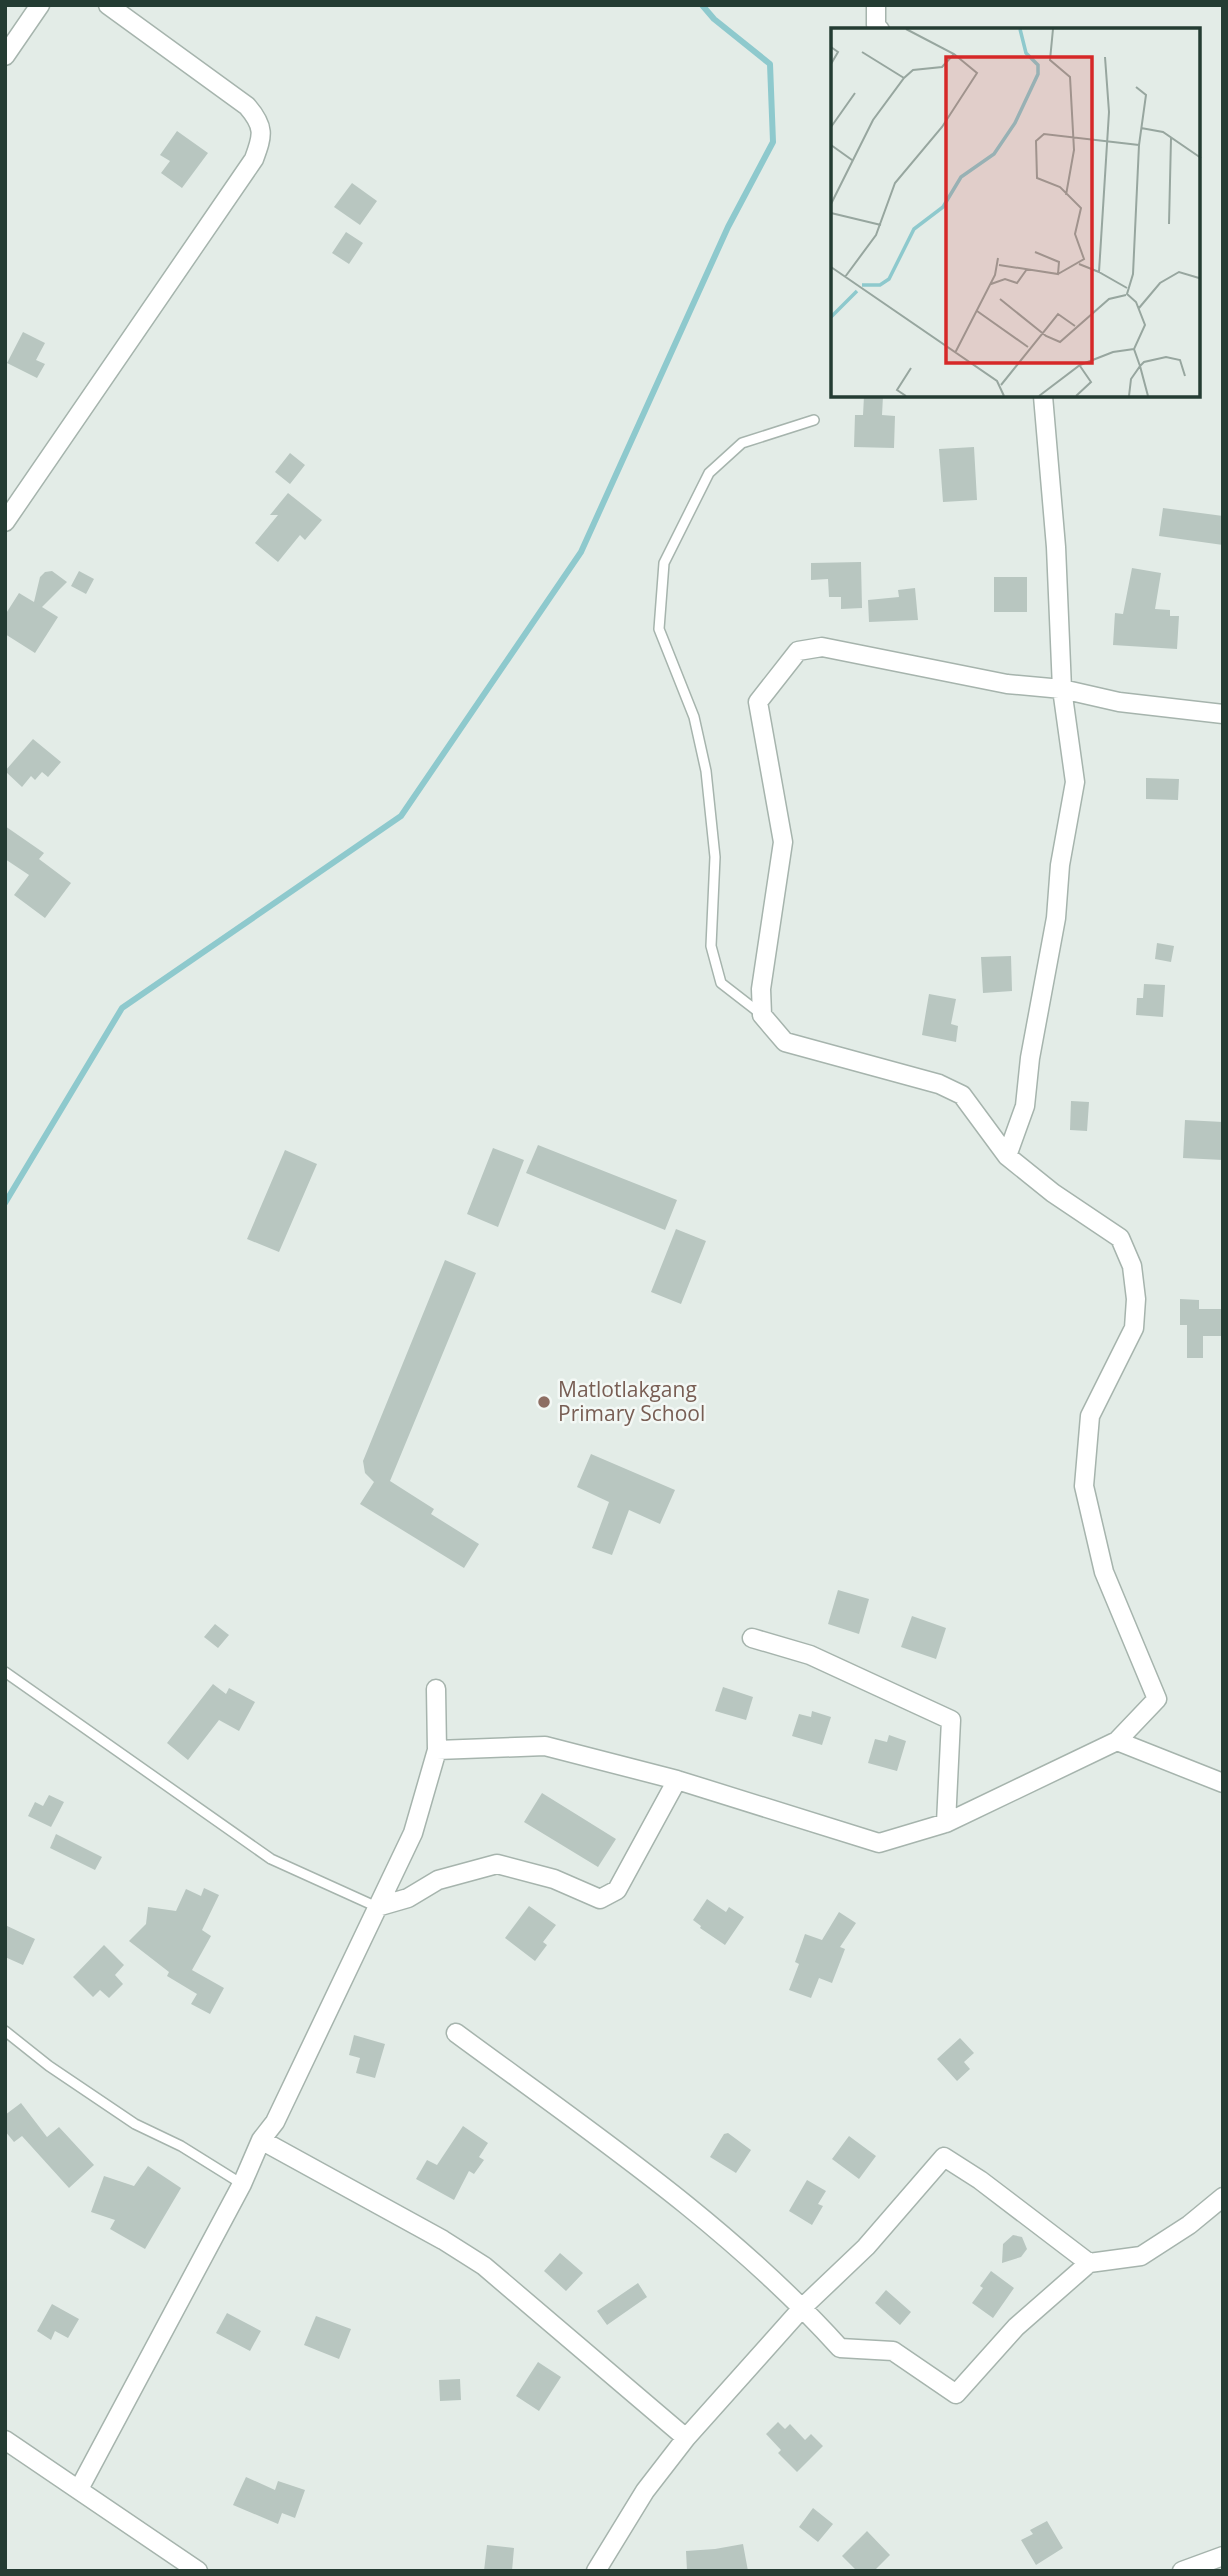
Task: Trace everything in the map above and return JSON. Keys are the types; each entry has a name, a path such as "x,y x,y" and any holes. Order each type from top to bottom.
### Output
{"street":[{"path":"5,56 40,5"},
{"path":"5,522 254,159 262,136 258,118 247,106 108,5"},
{"path":"876,5 878,28"},
{"path":"1007,1156 1025,1106 1030,1058 1056,918 1060,865 1075,782 1062,689 1056,547 1044,397"},
{"path":"437,1750 545,1746 677,1780 879,1843 946,1823 1117,1741 1157,1699 1104,1572 1084,1486 1090,1416 1134,1328 1136,1299 1132,1266 1120,1238 1053,1193 1007,1156 962,1095 939,1084 785,1042 762,1015 761,989 783,842 758,702 798,652 822,647 1007,684 1062,689 1119,702 1223,714"},
{"path":"752,1638 810,1654 951,1720 946,1823"},
{"path":"79,2489 242,2184 261,2140 275,2122 413,1833 437,1750 436,1689"},
{"path":"1117,1741 1223,1783"},
{"path":"377,1907 408,1898 438,1880 497,1864 554,1879 600,1899 617,1890 677,1780"},
{"path":"456,2033 699,2215 803,2307 840,2348 893,2351 956,2394 1016,2327 1089,2263 1141,2256 1189,2225 1223,2197"},
{"path":"261,2140 443,2240 484,2266 686,2438"},
{"path":"596,2571 645,2491 686,2438 803,2307 866,2248 944,2157 980,2180 1089,2263"},
{"path":"5,2440 198,2571"},
{"path":"1182,2571 1223,2556"}],"lane":[{"path":"762,1015 721,983 711,946 715,857 706,771 694,717 659,629 664,563 709,473 742,443 814,420"},
{"path":"5,1672 271,1859 377,1907"},
{"path":"5,2031 49,2066 135,2124 181,2146 242,2184"}],"building":[{"path":"177,131 208,153 182,188 161,173 170,161 160,155"},
{"path":"352,183 377,201 360,225 334,207"},
{"path":"346,232 363,243 349,264 332,253"},
{"path":"23,332 45,343 36,360 45,364 37,378 7,363"},
{"path":"864,397 883,397 882,415 895,416 894,448 854,447 855,415 863,415"},
{"path":"974,447 977,500 943,502 939,449"},
{"path":"290,453 305,465 290,484 275,472"},
{"path":"288,493 322,520 305,540 300,535 278,562 255,543 278,515 270,515"},
{"path":"1163,508 1223,516 1223,545 1159,536"},
{"path":"861,562 862,608 841,609 841,597 829,597 828,579 811,580 811,563"},
{"path":"1132,568 1161,573 1155,609 1170,610 1170,616 1179,616 1177,649 1113,645 1115,613 1123,614"},
{"path":"52,571 67,582 42,607 58,617 35,653 5,634 5,615 19,593 34,602 40,577 45,572"},
{"path":"79,571 94,579 86,594 71,586"},
{"path":"994,577 1027,577 1027,612 994,612"},
{"path":"915,588 918,620 869,622 868,600 899,597 898,590"},
{"path":"33,739 61,762 48,777 42,772 35,780 31,776 22,787 5,771"},
{"path":"1146,778 1179,779 1178,800 1146,799"},
{"path":"5,826 44,853 39,859 71,883 45,918 14,895 29,875 5,859"},
{"path":"1157,943 1174,946 1171,962 1155,959"},
{"path":"1011,956 1012,991 983,993 981,957"},
{"path":"1144,984 1165,985 1163,1017 1136,1015 1137,998 1143,998"},
{"path":"929,994 956,999 951,1024 958,1026 956,1042 922,1035"},
{"path":"1071,1101 1089,1102 1087,1131 1070,1130"},
{"path":"1185,1120 1223,1122 1223,1160 1183,1158"},
{"path":"538,1145 677,1200 665,1230 526,1173"},
{"path":"493,1148 524,1160 498,1227 467,1214"},
{"path":"285,1150 317,1164 279,1252 247,1239"},
{"path":"676,1229 706,1241 681,1304 651,1292"},
{"path":"445,1260 476,1273 390,1481 434,1509 431,1514 479,1544 464,1568 360,1504 374,1482 365,1473 363,1461"},
{"path":"1180,1299 1199,1300 1199,1309 1223,1309 1223,1336 1203,1336 1203,1358 1187,1358 1187,1325 1180,1325"},
{"path":"591,1454 675,1490 660,1524 629,1510 612,1555 592,1548 609,1502 577,1487"},
{"path":"838,1590 869,1599 859,1634 828,1624"},
{"path":"912,1616 946,1628 936,1659 901,1647"},
{"path":"215,1624 229,1635 218,1648 204,1637"},
{"path":"213,1684 226,1694 229,1688 255,1702 239,1731 219,1720 188,1760 167,1743"},
{"path":"723,1687 753,1697 746,1720 715,1711"},
{"path":"812,1711 831,1717 822,1745 792,1736 799,1714 811,1717"},
{"path":"889,1735 906,1741 897,1771 868,1763 875,1739 887,1742"},
{"path":"542,1793 616,1839 598,1867 524,1822"},
{"path":"49,1795 64,1802 51,1827 28,1816 35,1802 43,1806"},
{"path":"56,1834 102,1857 95,1870 50,1848"},
{"path":"204,1888 219,1895 202,1930 211,1936 192,1970 224,1988 210,2014 191,2004 197,1994 167,1976 169,1972 129,1941 146,1924 148,1907 176,1911 186,1889 201,1896"},
{"path":"707,1899 726,1912 729,1907 744,1917 725,1945 693,1920"},
{"path":"529,1906 556,1925 543,1942 547,1945 535,1961 505,1938"},
{"path":"839,1912 856,1923 840,1947 845,1949 832,1983 819,1978 811,1998 789,1990 799,1964 795,1962 805,1934 822,1940"},
{"path":"5,1925 35,1939 23,1965 5,1957"},
{"path":"104,1945 124,1965 115,1975 123,1984 109,1998 100,1990 93,1997 73,1977"},
{"path":"354,2035 385,2044 375,2078 356,2073 360,2058 349,2055"},
{"path":"960,2038 974,2053 964,2062 970,2069 957,2081 937,2059"},
{"path":"21,2103 47,2137 59,2127 94,2165 69,2188 22,2136 14,2142 5,2131 5,2115"},
{"path":"463,2126 488,2143 479,2157 484,2160 474,2174 469,2171 454,2200 416,2179 427,2160 437,2165"},
{"path":"728,2133 751,2150 736,2173 710,2157 724,2134"},
{"path":"849,2136 876,2156 859,2179 832,2159"},
{"path":"148,2166 181,2188 145,2249 110,2229 115,2220 91,2212 104,2176 134,2186"},
{"path":"807,2180 826,2191 818,2204 823,2206 812,2225 789,2211"},
{"path":"1013,2235 1022,2237 1027,2249 1021,2257 1002,2263 1003,2244"},
{"path":"560,2253 583,2273 566,2291 544,2271"},
{"path":"991,2271 1014,2288 993,2318 972,2303"},
{"path":"638,2283 647,2297 607,2325 597,2311"},
{"path":"886,2290 911,2312 900,2325 875,2303"},
{"path":"52,2304 79,2319 68,2338 55,2331 51,2340 37,2331"},
{"path":"227,2313 261,2331 250,2351 216,2333"},
{"path":"316,2316 351,2329 339,2359 304,2345"},
{"path":"538,2362 561,2377 539,2411 516,2396"},
{"path":"460,2379 461,2400 440,2401 439,2380"},
{"path":"778,2422 785,2429 790,2424 805,2440 811,2434 823,2446 797,2472 778,2453 781,2450 766,2434"},
{"path":"246,2477 275,2490 278,2481 305,2490 295,2518 282,2513 278,2524 233,2505"},
{"path":"813,2508 833,2524 818,2542 799,2527"},
{"path":"1047,2521 1063,2548 1036,2565 1021,2540 1033,2534 1030,2530"},
{"path":"867,2531 890,2555 874,2571 857,2571 842,2556"},
{"path":"743,2544 748,2571 687,2571 686,2551"},
{"path":"487,2545 514,2548 512,2571 484,2571"}],"waterway":[{"path":"5,1203 122,1008 401,816 581,552 728,227 773,142 770,64 714,19 702,5"}],"place":[{"name":"Matlotlakgang Primary School","path":"544,1402"}]}
